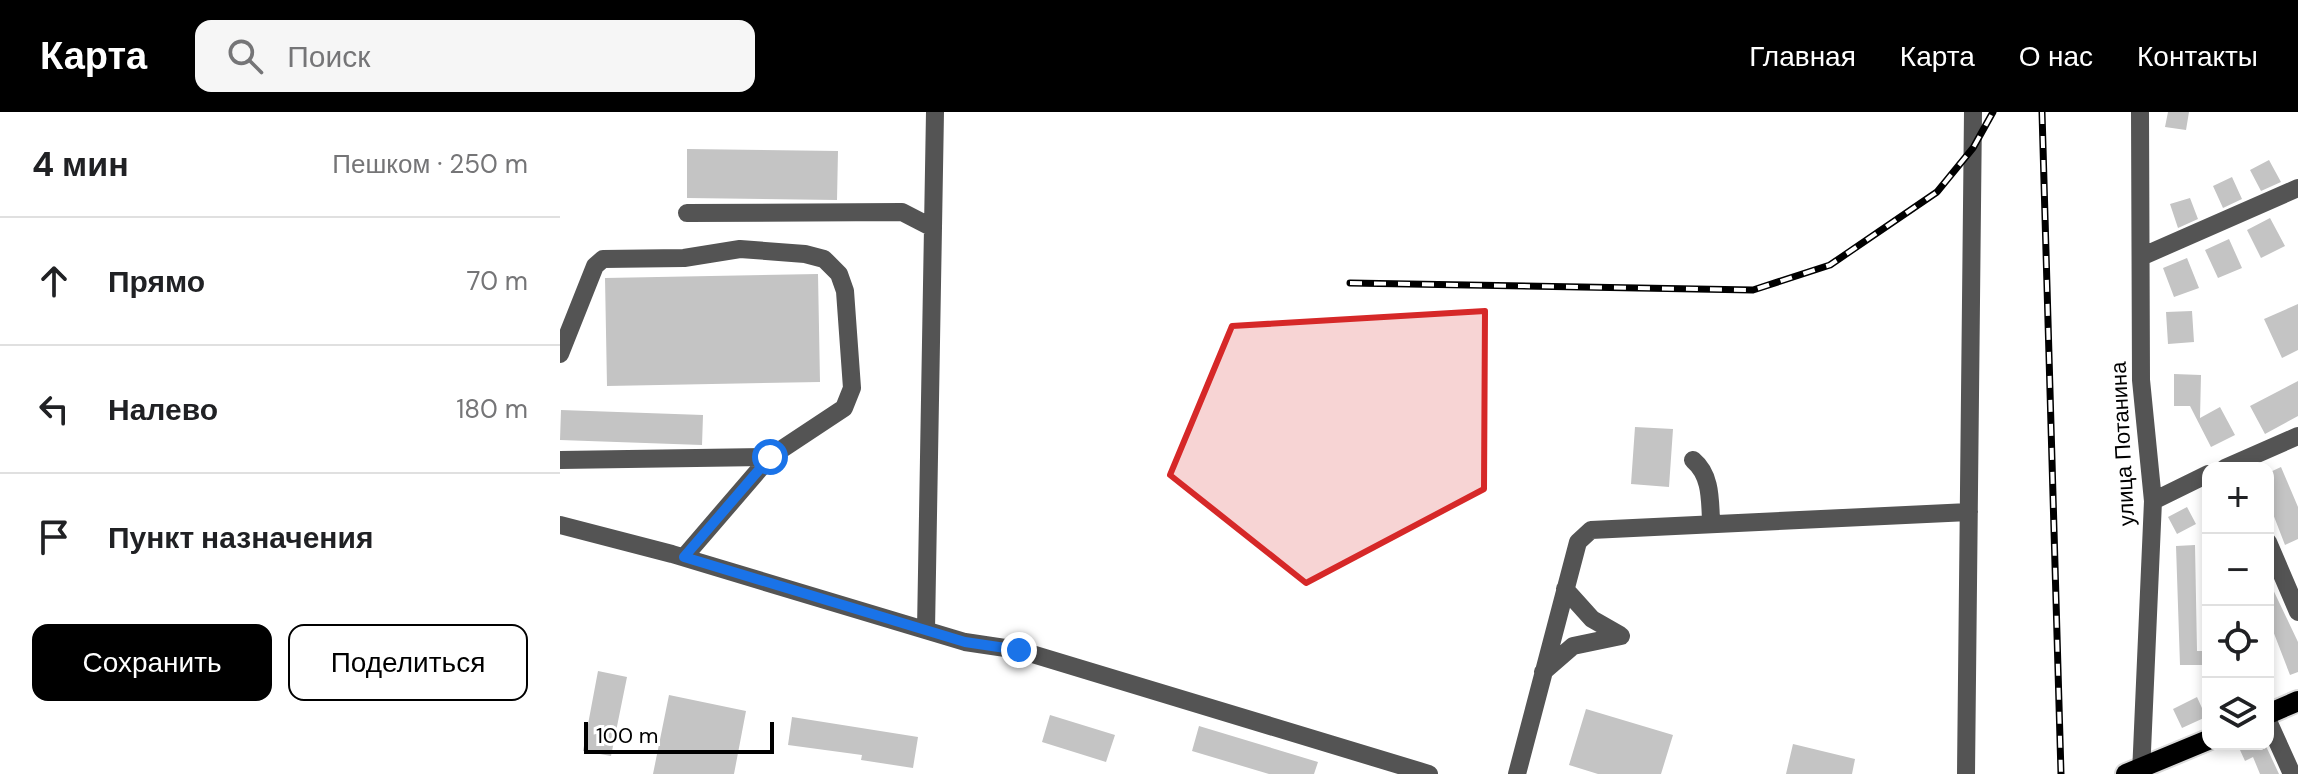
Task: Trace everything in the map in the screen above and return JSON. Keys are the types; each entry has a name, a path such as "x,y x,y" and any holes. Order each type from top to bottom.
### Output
{"main road":[{"path":"2274,711 2298,701"},
{"path":"2136,772 2202,743"}],"street":[{"path":"926,630 935,112"},
{"path":"1966,774 1973,112"},
{"name":"улица Потанина","path":"2136,772 2153,501 2141,380 2143,256 2140,112"},
{"path":"2143,256 2298,188"},
{"path":"687,213 902,212 933,228"},
{"path":"560,354 595,266 603,259 684,258 740,249 794,252 824,259 839,274 845,291 852,376 850,398 838,415 770,457 684,557"},
{"path":"2243,462 2298,436"},
{"path":"560,460 770,457"},
{"path":"1693,460 1701,467 1707,482 1711,521"},
{"path":"2153,501 2202,477"},
{"path":"1517,774 1578,542 1591,530 1711,521 1969,512"},
{"path":"560,525 684,557 965,642 1019,650 1407,771 1429,774"},
{"path":"2274,556 2298,612"},
{"path":"1541,675 1573,646 1621,636 1592,619 1565,589"},
{"path":"2274,734 2292,774"}],"highlighted area":[{"path":"1485,311 1484,489 1306,583 1170,475 1232,326"}],"building":[{"path":"2168,112 2189,112 2186,130 2165,127"},
{"path":"687,149 838,151 837,200 687,198"},
{"path":"2269,160 2281,182 2261,191 2250,170"},
{"path":"2232,177 2242,199 2223,208 2213,186"},
{"path":"2190,198 2198,219 2178,228 2170,204"},
{"path":"2270,218 2285,246 2261,258 2247,230"},
{"path":"2229,239 2242,268 2218,278 2205,250"},
{"path":"2187,258 2199,288 2174,297 2163,268"},
{"path":"818,274 820,382 607,386 605,278"},
{"path":"2298,304 2298,350 2282,358 2264,319"},
{"path":"2192,311 2194,342 2168,344 2166,312"},
{"path":"2174,374 2201,375 2200,418 2220,407 2235,435 2211,447 2190,406 2174,406"},
{"path":"2298,381 2298,416 2265,434 2250,406"},
{"path":"561,410 703,415 702,445 560,440"},
{"path":"1635,427 1673,429 1669,487 1631,484"},
{"path":"2281,467 2298,507 2298,539 2285,545 2274,517 2274,470"},
{"path":"2187,507 2196,524 2177,534 2168,517"},
{"path":"2195,545 2197,651 2202,651 2202,665 2180,665 2176,546"},
{"path":"2274,592 2298,642 2298,672 2290,675 2274,634"},
{"path":"598,671 627,677 611,756 583,751"},
{"path":"669,695 746,711 734,774 653,774"},
{"path":"2197,697 2202,719 2182,728 2173,709"},
{"path":"1586,709 1673,735 1661,774 1598,774 1569,765"},
{"path":"1050,715 1115,735 1106,762 1042,742"},
{"path":"792,717 918,737 913,768 861,760 862,755 788,745"},
{"path":"1199,726 1318,762 1314,774 1269,774 1192,751"},
{"path":"1793,744 1855,759 1852,774 1786,774"},
{"path":"2240,750 2268,750 2279,774 2260,774 2253,757 2245,761"}],"railway":[{"path":"1350,283 1753,290 1830,265 1937,192 1973,148 1993,112"},
{"path":"2042,112 2061,774"}],"route":[{"path":"770,457 684,557 965,642 1019,650"}]}
